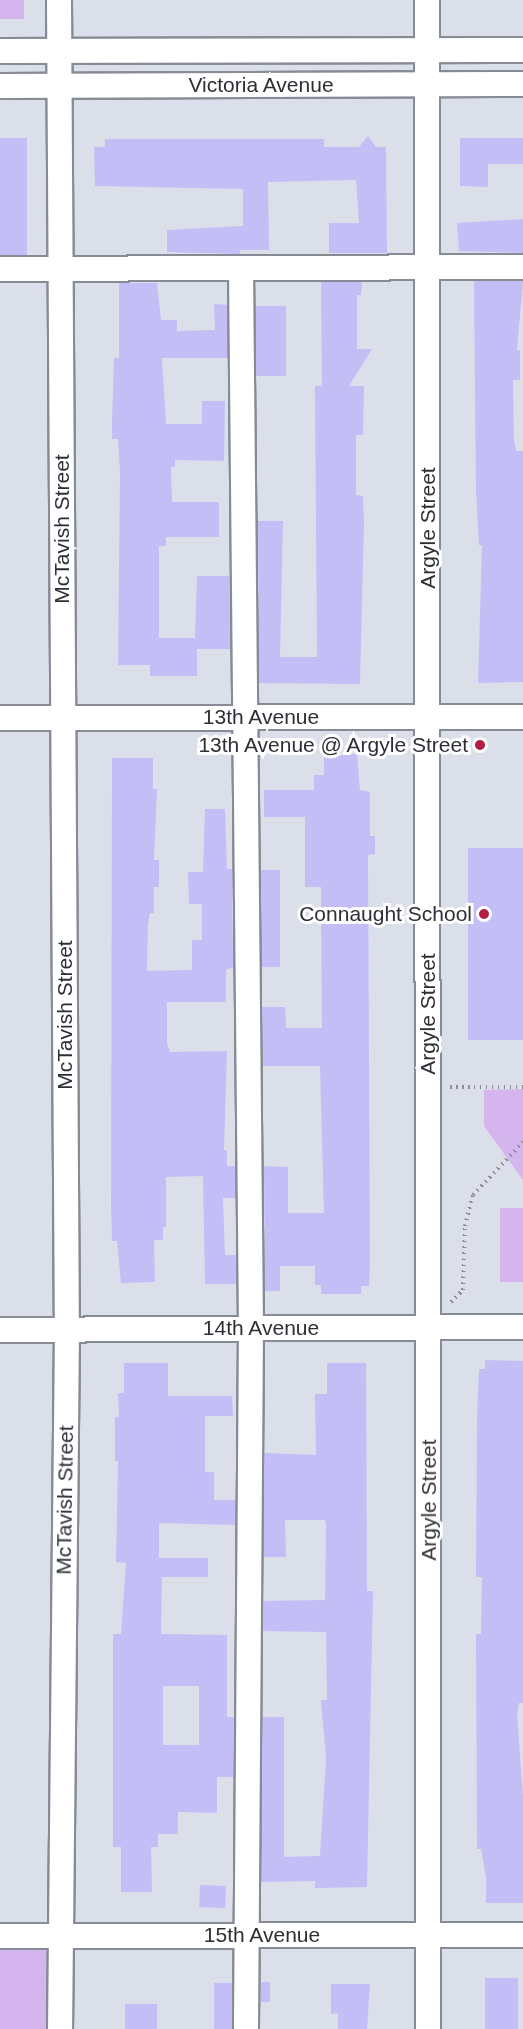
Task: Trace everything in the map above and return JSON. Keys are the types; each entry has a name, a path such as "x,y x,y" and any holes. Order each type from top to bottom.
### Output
{"street":[{"name":"McTavish Street","path":"59,0 67,1329 60,2029"},
{"name":"Argyle Street","path":"427,0 428,2029"},
{"name":"Victoria Avenue","path":"0,51 523,50"},
{"name":"Victoria Avenue","path":"0,86 523,84"},
{"path":"0,269 523,267"},
{"path":"241,268 251,1328 246,2029"},
{"name":"13th Avenue","path":"0,718 523,717"},
{"name":"14th Avenue","path":"0,1330 523,1327"},
{"name":"15th Avenue","path":"0,1936 523,1935"}],"path":[{"path":"429,1087 523,1087"},
{"path":"429,1328 463,1290 465,1226 472,1195 523,1142"}],"shaded area":[{"path":"0,0 24,0 24,19 0,19"},
{"path":"523,1089 523,1180 484,1126 484,1090"},
{"path":"500,1208 523,1208 523,1282 500,1282"},
{"path":"0,1947 50,1947 50,2029 0,2029"}],"building":[{"path":"368,136 376,147 386,147 387,253 329,253 329,223 359,223 356,180 268,182 269,250 240,250 240,254 167,252 167,230 243,226 243,189 95,186 94,147 105,147 105,139 324,139 324,147 359,147"},
{"path":"0,138 27,138 27,255 0,255"},
{"path":"460,138 523,138 523,164 488,164 488,187 460,186"},
{"path":"523,219 523,253 459,251 457,223"},
{"path":"474,281 523,281 517,350 520,350 520,380 513,380 514,440 516,451 523,451 523,682 478,683 482,545 479,545 476,491"},
{"path":"321,282 362,282 361,295 357,295 357,349 372,349 349,386 364,386 363,435 356,435 356,495 363,496 364,522 360,684 259,683 258,521 283,521 280,657 317,657 315,386 322,386"},
{"path":"119,283 157,283 161,320 177,320 177,331 215,330 214,304 227,305 228,358 162,358 166,424 202,424 202,401 225,401 224,461 175,460 175,467 171,467 172,502 219,502 219,537 166,537 166,546 159,546 159,638 195,638 197,576 230,576 230,649 197,649 197,676 150,676 150,665 118,665 120,472 118,439 112,439 112,422 114,358 119,358"},
{"path":"256,306 286,306 286,376 256,376"},
{"path":"324,754 357,754 360,790 370,792 370,836 375,836 375,854 368,855 370,1264 369,1286 361,1286 361,1294 321,1294 321,1285 315,1285 315,1266 280,1266 280,1291 265,1291 264,1166 288,1167 288,1213 324,1213 320,1066 263,1066 262,1007 285,1007 286,1028 322,1028 321,887 305,887 305,817 264,817 264,790 314,790 314,775 324,775"},
{"path":"112,758 153,758 153,789 157,789 154,860 159,860 159,887 154,887 154,913 150,913 148,924 147,971 192,970 192,940 202,940 202,904 189,904 188,872 203,872 205,809 225,809 227,869 232,869 233,967 226,970 226,1002 167,1002 167,1043 170,1052 227,1051 224,1150 227,1150 227,1166 235,1166 236,1198 223,1198 225,1255 236,1255 236,1284 205,1284 203,1176 166,1177 166,1227 163,1227 163,1240 154,1240 155,1282 121,1283 117,1241 112,1241 111,1207"},
{"path":"468,848 523,848 523,1040 468,1040"},
{"path":"261,870 280,870 280,967 261,967"},
{"path":"485,1360 523,1361 523,1703 519,1703 517,1714 523,1796 523,1903 486,1903 486,1877 481,1849 477,1849 476,1634 481,1634 482,1577 476,1577 477,1417 479,1369 485,1369"},
{"path":"124,1363 168,1363 168,1396 232,1396 233,1416 205,1416 205,1472 214,1472 214,1500 236,1500 235,1525 159,1523 159,1558 208,1558 208,1577 162,1577 161,1634 227,1635 227,1717 234,1717 234,1777 217,1777 217,1813 178,1812 178,1834 158,1834 158,1847 151,1847 152,1892 121,1892 121,1847 113,1847 113,1634 121,1634 126,1563 116,1562 118,1461 115,1461 115,1417 119,1417 118,1393 124,1393","holes":["163,1686 199,1686 199,1745 163,1745"]},
{"path":"327,1363 366,1363 367,1591 373,1591 367,1887 315,1888 315,1881 261,1882 262,1717 284,1717 284,1857 320,1856 326,1758 321,1700 327,1700 326,1632 263,1631 263,1601 325,1600 326,1525 325,1520 285,1520 286,1557 264,1557 264,1453 316,1455 315,1394 327,1394"},
{"path":"200,1885 226,1886 225,1908 199,1907"},
{"path":"485,1978 518,1978 518,2029 485,2029"},
{"path":"261,1982 270,1982 270,2002 261,2002"},
{"path":"214,1983 232,1983 232,2029 214,2029"},
{"path":"331,1984 370,1984 367,2029 338,2029 338,2013 331,2014"},
{"path":"125,2004 157,2004 157,2029 125,2029"}],"place":[{"name":"13th Avenue @ Argyle Street","path":"480,745"},
{"name":"Connaught School","path":"484,914"}]}
